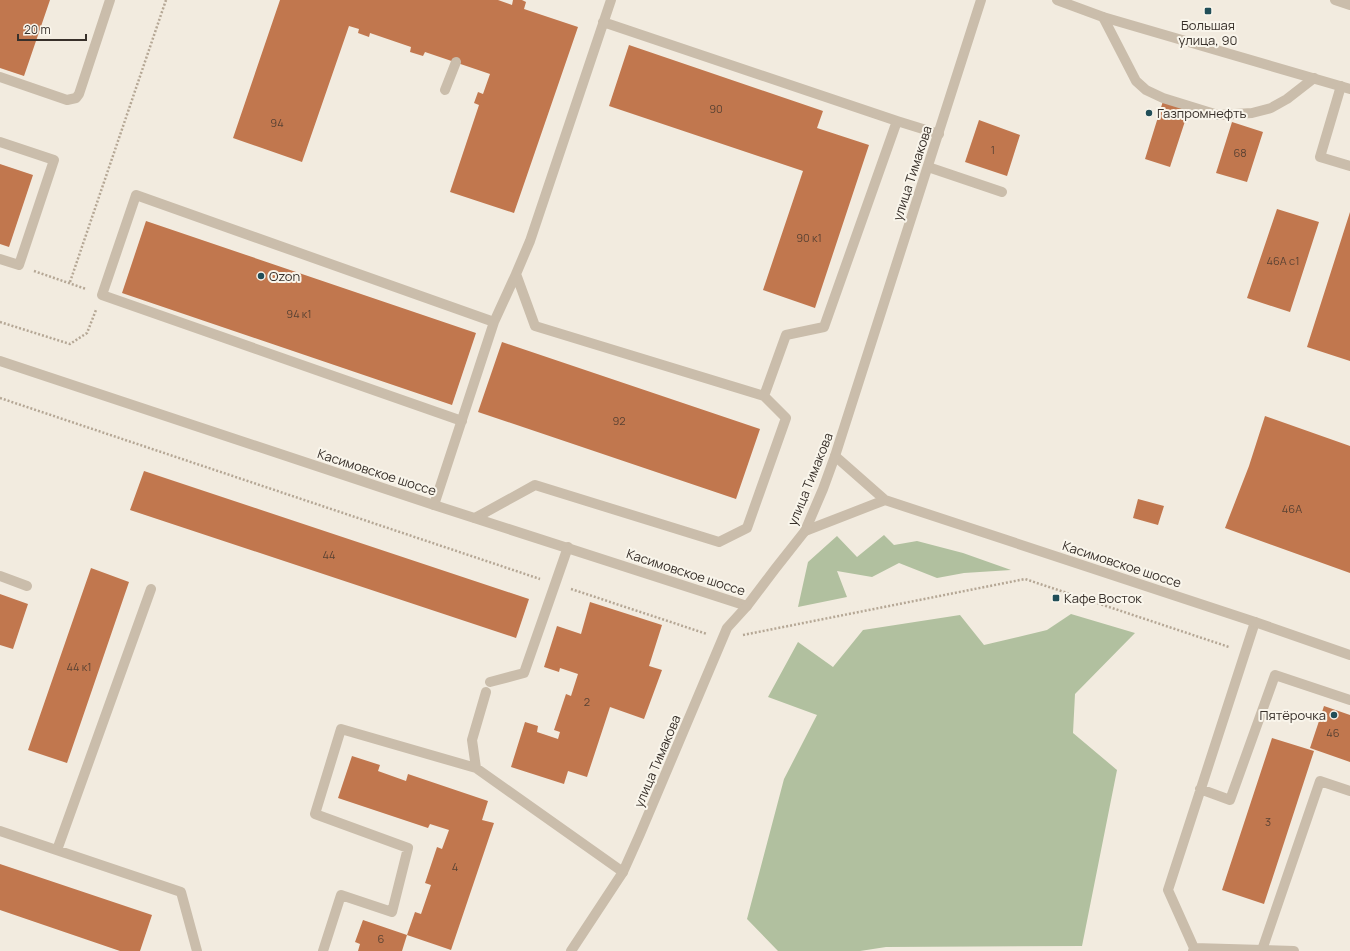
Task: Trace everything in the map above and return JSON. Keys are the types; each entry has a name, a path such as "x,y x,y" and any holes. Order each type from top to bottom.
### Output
{"street":[{"path":"0,77 66,100 76,98 79,94 110,0"},
{"path":"434,505 494,322 530,241 611,0"},
{"name":"улица Тимакова","path":"571,951 623,872 727,628 747,606 806,531 835,456 981,0"},
{"path":"1057,0 1103,17 1345,88 1320,157 1350,166"},
{"path":"1335,0 1350,5"},
{"path":"1103,17 1136,81 1146,90 1163,98 1218,115 1252,113 1271,108 1287,99 1314,78"},
{"path":"603,22 939,134"},
{"path":"445,90 456,62"},
{"path":"764,396 786,335 824,327 897,121"},
{"path":"0,142 54,160 19,265 0,259"},
{"path":"928,167 1002,192"},
{"path":"462,421 102,295 136,195 494,322"},
{"path":"475,518 535,486 718,542 747,528 786,418 764,396 535,326 516,274"},
{"name":"Касимовское шоссе","path":"0,362 747,606"},
{"name":"Касимовское шоссе","path":"835,456 885,500 1255,622 1350,655"},
{"path":"806,531 885,500"},
{"path":"490,682 524,673 568,547"},
{"path":"0,576 28,586"},
{"path":"58,850 151,589"},
{"path":"1255,622 1168,890 1193,950 1294,951"},
{"path":"1200,789 1230,800 1274,675 1350,700"},
{"path":"476,768 472,740 486,692"},
{"path":"323,951 341,895 392,912 408,848 314,814 341,729 476,768 623,872"},
{"path":"1262,950 1320,780 1350,791"},
{"path":"0,831 181,892 197,951"}],"path":[{"path":"70,282 166,0"},
{"path":"0,322 70,344 88,333 102,295 70,282 19,265"},
{"path":"0,398 722,640 1025,579 1245,652"}],"green space":[{"path":"884,535 894,545 917,541 963,553 1011,570 964,573 937,578 899,563 872,577 837,571 847,597 798,607 808,562 837,536 857,557"},
{"path":"1071,614 1135,633 1075,694 1073,733 1117,770 1082,946 886,947 860,951 778,951 747,919 784,779 817,715 768,697 798,642 833,667 863,630 960,615 984,645 1047,630"}],"building":[{"path":"0,0 50,0 24,76 0,68"},
{"path":"280,0 498,0 512,5 513,0 522,0 526,2 524,9 578,27 514,213 450,192 479,105 474,103 478,92 483,94 490,74 425,52 423,56 410,52 411,47 370,33 369,37 358,33 359,29 349,26 302,162 233,138"},
{"path":"629,45 823,111 817,128 869,145 815,308 763,290 803,171 609,106"},
{"path":"1163,101 1189,109 1170,167 1145,159"},
{"path":"979,120 1020,135 1007,176 965,162"},
{"path":"1232,122 1263,132 1247,182 1216,173"},
{"path":"0,164 33,175 9,247 0,244"},
{"path":"1277,209 1319,222 1290,312 1247,298"},
{"path":"1350,212 1350,361 1307,347"},
{"path":"146,221 476,333 452,405 122,293"},
{"path":"502,342 760,429 736,499 478,412"},
{"path":"1265,416 1350,446 1350,573 1225,528 1249,466"},
{"path":"144,471 529,599 516,638 130,510"},
{"path":"1138,499 1164,506 1158,525 1133,518"},
{"path":"91,568 129,582 67,763 28,750"},
{"path":"0,594 28,604 13,649 0,645"},
{"path":"590,602 662,625 649,666 662,670 644,719 610,707 587,777 568,771 564,784 511,767 525,722 538,726 537,732 558,739 560,732 554,730 566,694 571,696 578,674 560,668 559,672 544,667 557,626 581,634"},
{"path":"1324,706 1350,715 1350,762 1310,748"},
{"path":"1272,738 1314,751 1264,904 1222,890"},
{"path":"352,756 380,765 378,771 406,781 408,774 488,801 482,820 494,823 451,950 407,935 415,912 421,914 431,885 425,883 437,847 442,849 449,830 430,824 428,828 338,798"},
{"path":"0,864 152,915 140,951 120,951 0,910"},
{"path":"363,920 407,935 402,951 358,951 360,944 355,942"}],"place":[{"name":"Большая улица, 90","path":"1208,11"},
{"name":"Газпромнефть","path":"1149,113"},
{"name":"Ozon","path":"261,276"},
{"name":"Кафе Восток","path":"1056,598"},
{"name":"Пятёрочка","path":"1334,715"}]}
